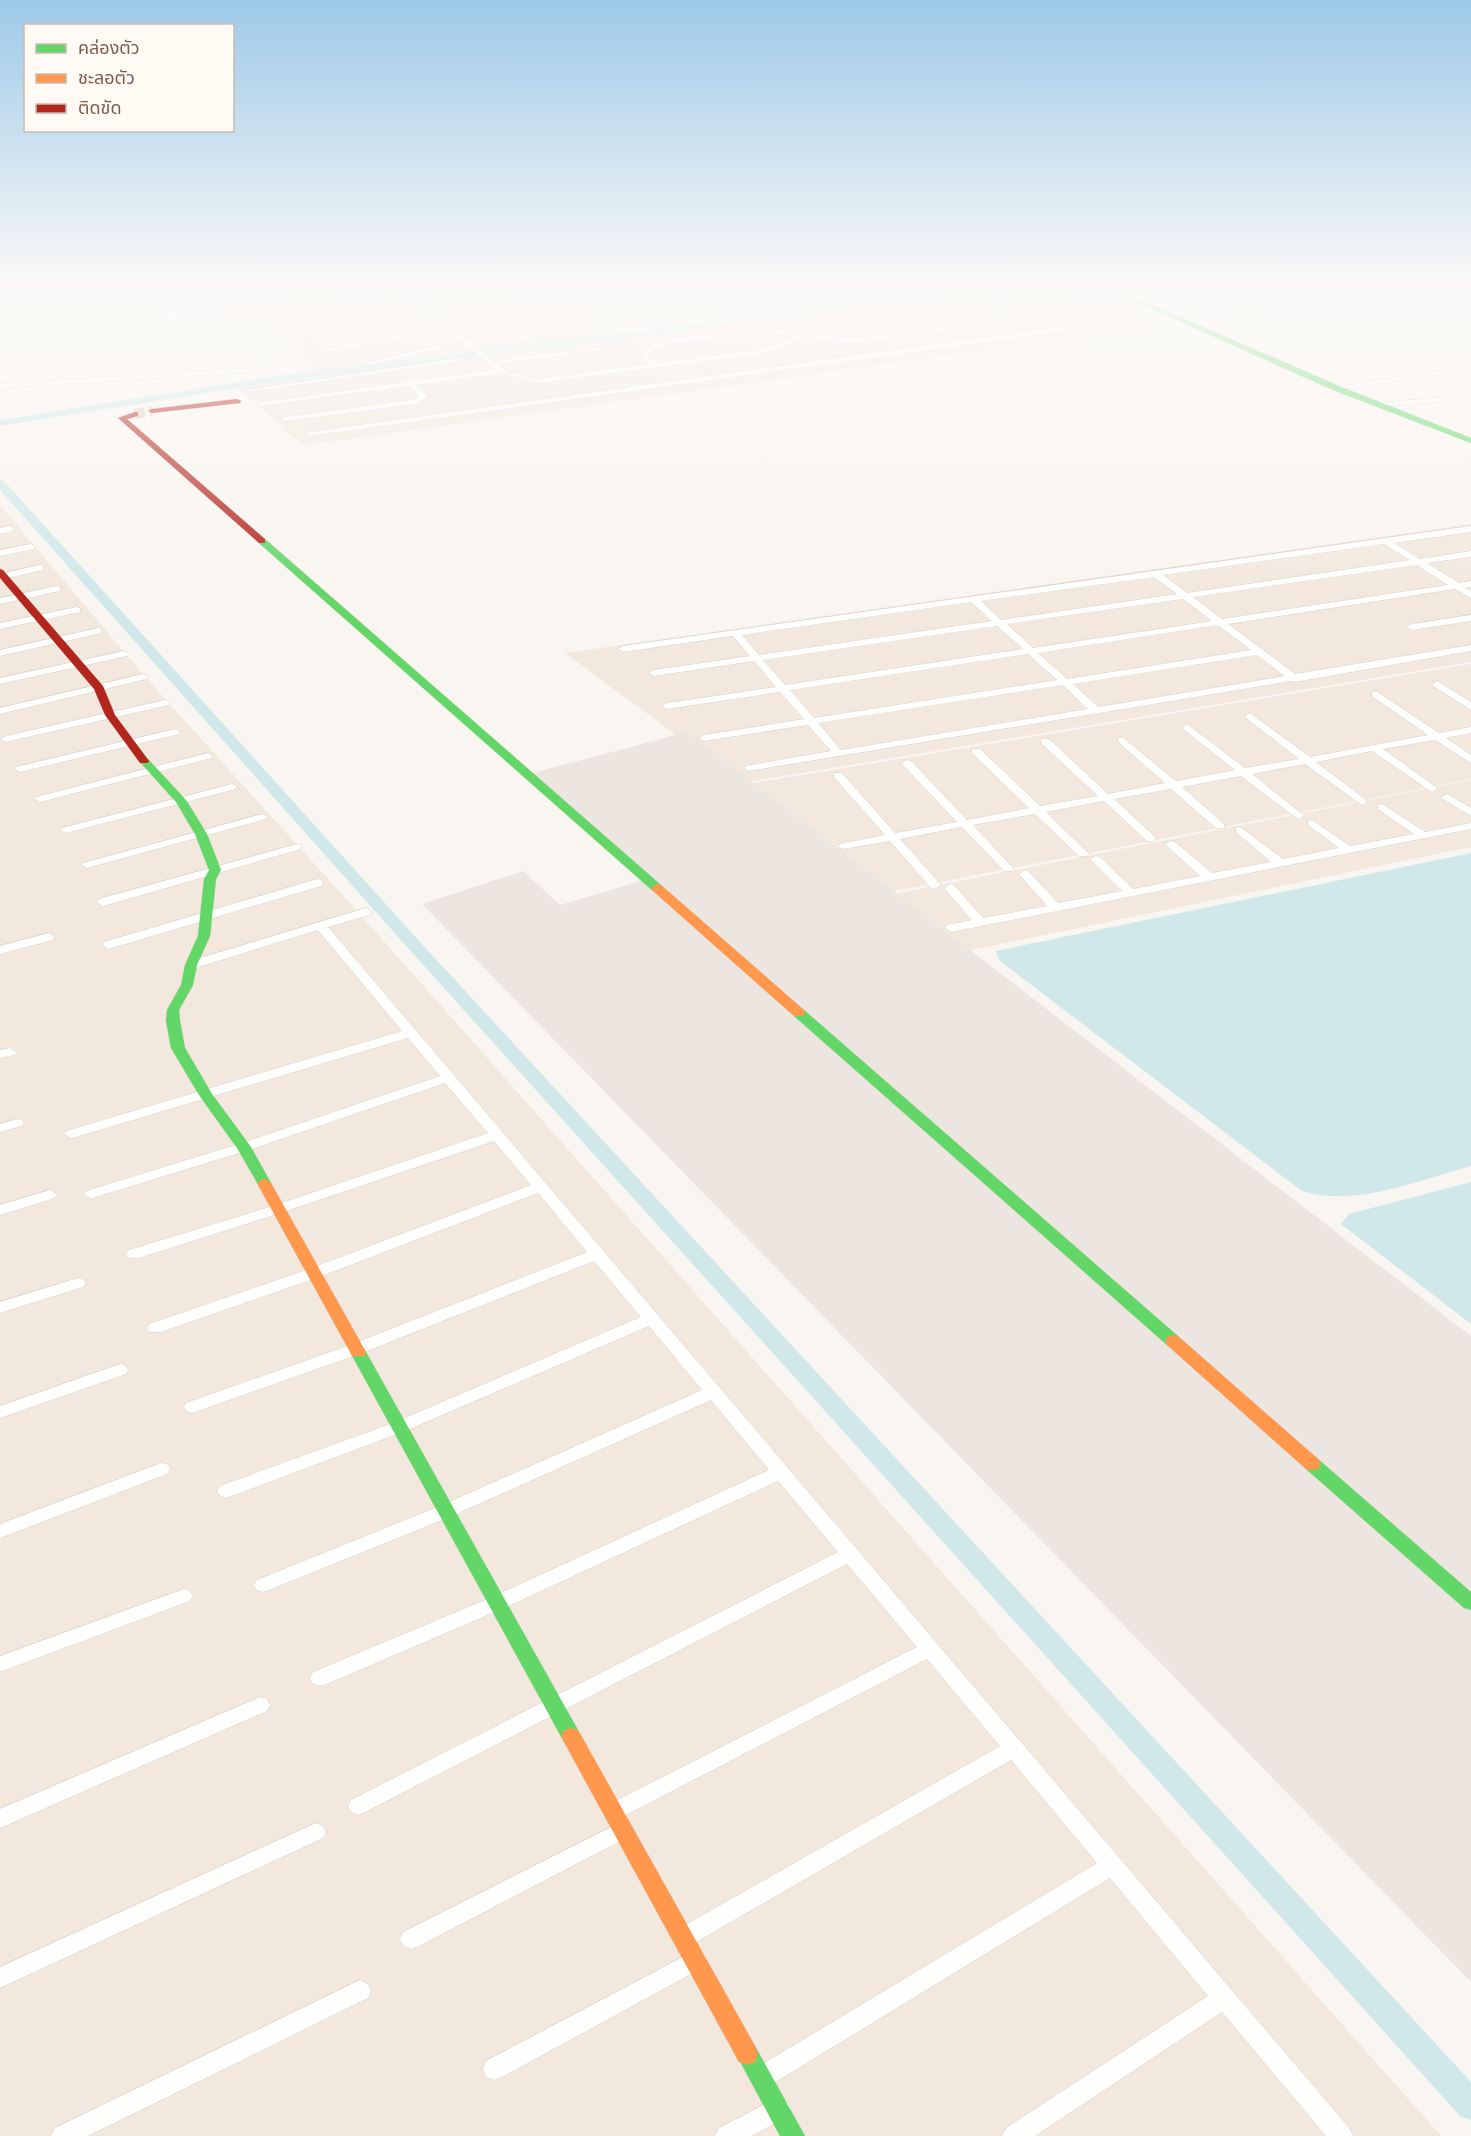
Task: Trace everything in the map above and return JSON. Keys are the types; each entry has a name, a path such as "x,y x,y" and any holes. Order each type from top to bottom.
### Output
{"street":[{"path":"262,404 368,390"},
{"path":"287,419 413,402 424,397 416,390"},
{"path":"310,434 630,390"},
{"path":"1340,390 1471,441"},
{"path":"1353,395 1384,390"},
{"path":"1377,405 1444,399"},
{"path":"152,411 237,401"},
{"path":"135,414 122,418 1471,1603"},
{"path":"0,531 10,529"},
{"path":"623,649 1471,530"},
{"path":"1387,542 1471,595"},
{"path":"0,553 31,547"},
{"path":"654,673 1471,554"},
{"path":"1,575 40,568"},
{"path":"1156,574 1295,679"},
{"path":"1,575 99,688 110,715 129,743 180,800 201,834 215,870"},
{"path":"667,706 1471,584"},
{"path":"0,601 57,589"},
{"path":"973,599 1097,711"},
{"path":"0,626 77,610"},
{"path":"1412,627 1471,618"},
{"path":"0,652 98,631"},
{"path":"735,633 839,753"},
{"path":"749,768 1471,648"},
{"path":"704,738 1259,652"},
{"path":"0,681 124,654"},
{"path":"0,711 143,677"},
{"path":"1437,684 1471,707"},
{"path":"1376,694 1471,760"},
{"path":"6,739 165,703"},
{"path":"1250,716 1362,802"},
{"path":"1187,727 1298,816"},
{"path":"843,846 1471,730"},
{"path":"20,770 175,732"},
{"path":"1122,740 1220,826"},
{"path":"1045,741 1151,839"},
{"path":"1374,748 1432,789"},
{"path":"976,751 1083,854"},
{"path":"40,799 208,756"},
{"path":"907,763 1008,869"},
{"path":"838,775 935,885"},
{"path":"66,830 232,787"},
{"path":"1447,797 1471,813"},
{"path":"1382,807 1423,835"},
{"path":"87,865 262,817"},
{"path":"1312,822 1348,850"},
{"path":"951,928 1471,826"},
{"path":"1240,830 1280,863"},
{"path":"1171,844 1209,877"},
{"path":"103,902 297,847"},
{"path":"1096,859 1131,893"},
{"path":"215,870 210,879 204,936 191,965 187,985 172,1010 178,1048 206,1095 244,1147 793,2136"},
{"path":"1025,874 1056,908"},
{"path":"108,945 317,883"},
{"path":"950,888 980,922"},
{"path":"191,965 366,912"},
{"path":"320,925 1341,2136"},
{"path":"0,950 49,938"},
{"path":"71,1134 411,1033"},
{"path":"91,1194 244,1147 449,1077"},
{"path":"0,1128 17,1123"},
{"path":"134,1254 278,1209 497,1135"},
{"path":"155,1328 314,1274 541,1187"},
{"path":"0,1210 50,1195"},
{"path":"192,1407 356,1349 597,1254"},
{"path":"0,1308 78,1284"},
{"path":"226,1491 399,1427 652,1319"},
{"path":"0,1412 120,1370"},
{"path":"263,1585 446,1510 713,1392"},
{"path":"0,1531 161,1469"},
{"path":"320,1678 497,1603 781,1472"},
{"path":"358,1806 553,1704 850,1554"},
{"path":"0,1664 184,1596"},
{"path":"411,1939 618,1821 930,1649"},
{"path":"0,1819 260,1705"},
{"path":"683,1938 1014,1748"},
{"path":"0,1978 316,1833"},
{"path":"761,2078 1112,1865"},
{"path":"494,2069 696,1960"},
{"path":"63,2136 360,1991"},
{"path":"1014,2136 1224,1998"},
{"path":"727,2136 779,2109"}],"shaded area":[{"path":"239,390 703,390 305,445 278,427 282,426"},
{"path":"0,505 146,678 366,921 1441,2136 0,2136"},
{"path":"1471,524 1471,662 741,783 565,653"},
{"path":"1471,664 1471,779 878,894 742,785"},
{"path":"687,732 1471,1336 1471,1982 422,904 523,871 560,905 647,879 529,774"},
{"path":"1471,780 1471,847 956,953 884,896"}],"water":[{"path":"1471,853 1471,1166 1387,1190 1343,1196 1302,1191 1013,971 999,960 996,951"},
{"path":"1471,1182 1471,1324 1341,1224 1349,1214"}],"waterway":[{"path":"0,423 210,390"},
{"path":"0,483 414,945 1471,2105"}],"tunnel":[{"path":"135,414 152,411"}],"traffic: fast":[{"path":"1340,390 1471,441"},
{"path":"262,541 657,888"},
{"path":"144,761 180,800 201,834 215,870 210,879 204,936 191,965 187,985 173,1010 178,1048 206,1095 244,1147 264,1183"},
{"path":"799,1013 1173,1341"},
{"path":"358,1352 571,1736"},
{"path":"1312,1464 1471,1603"},
{"path":"747,2054 793,2136"}],"traffic: slow":[{"path":"657,888 799,1013"},
{"path":"264,1183 358,1352"},
{"path":"1173,1341 1312,1464"},
{"path":"571,1736 747,2054"}],"traffic: jam":[{"path":"152,411 237,401"},
{"path":"135,414 122,418 262,541"},
{"path":"0,572 99,688 110,715 144,761"}]}
